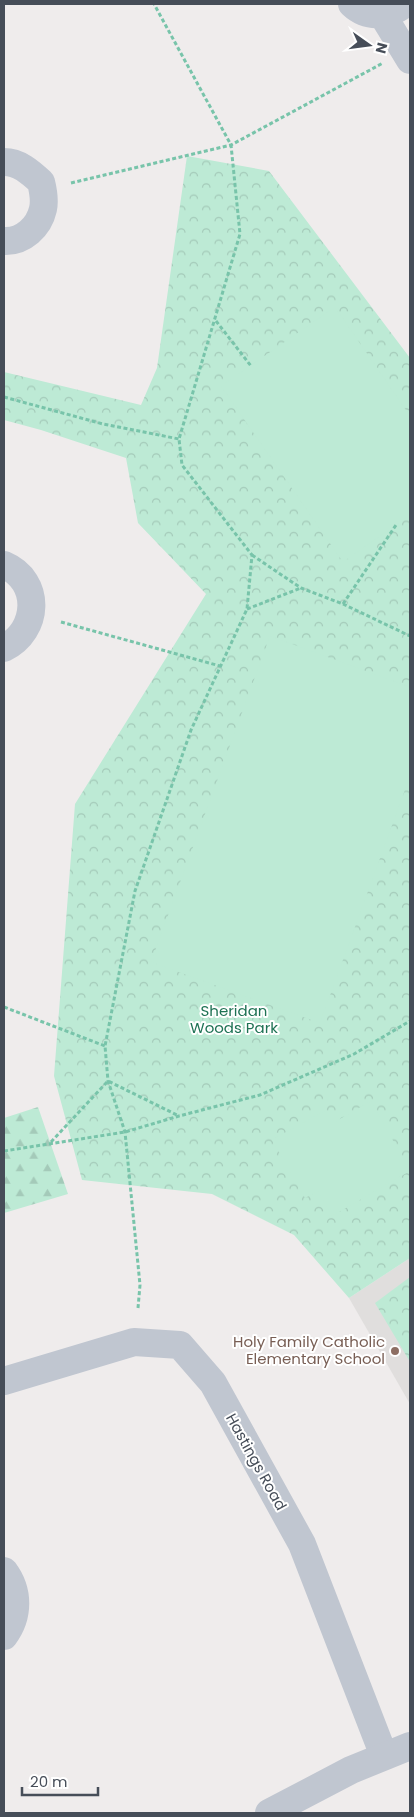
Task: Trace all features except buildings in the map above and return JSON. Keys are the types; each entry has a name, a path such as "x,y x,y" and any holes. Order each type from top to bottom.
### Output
{"street":[{"path":"352,4 369,14 394,9 410,60"},
{"path":"4,162 20,165 41,182 44,207 40,220 32,230 21,237 4,241"},
{"path":"4,565 21,578 29,590 32,605 30,620 23,633 12,644 4,648"},
{"name":"Hastings Road","path":"4,1381 134,1342 180,1346 213,1383 302,1544 384,1756"},
{"path":"4,1571 15,1594 15,1612 10,1628 4,1636"},
{"path":"269,1813 351,1770 410,1746"}],"path":[{"path":"154,4 232,146 240,234 216,320 179,439 182,465 252,555 301,588 343,604 410,636"},
{"path":"71,182 232,146 383,63"},
{"path":"216,320 251,366"},
{"path":"4,397 103,424 179,439"},
{"path":"343,604 396,525"},
{"path":"138,1308 140,1285 125,1132 108,1082 105,1046 135,891 191,730 247,609 252,555"},
{"path":"247,609 301,588"},
{"path":"61,622 220,666"},
{"path":"4,1007 105,1046"},
{"path":"4,1151 125,1132 260,1095 354,1054 410,1021"},
{"path":"108,1082 179,1116"},
{"path":"50,1143 108,1082"}],"shaded area":[{"name":"Holy Family Catholic Elementary School","path":"410,1258 410,1404 349,1298"}],"green space":[{"name":"Sheridan Woods Park","path":"187,156 269,171 410,358 410,1258 349,1298 294,1235 212,1194 82,1180 54,1076 75,804 206,594 138,523 126,458 4,420 4,372 141,405 157,368"},
{"path":"335,307 410,416 410,515 343,562 221,386"},
{"path":"270,636 410,687 410,776 320,1023 151,962"},
{"path":"371,1101 410,1171 332,1216 318,1191 305,1198 272,1140 324,1111 331,1124"},
{"path":"38,1107 68,1194 4,1213 4,1118"},
{"path":"410,1277 410,1362 375,1303"}],"place":[{"name":"Holy Family Catholic Elementary School","path":"395,1351"}]}
